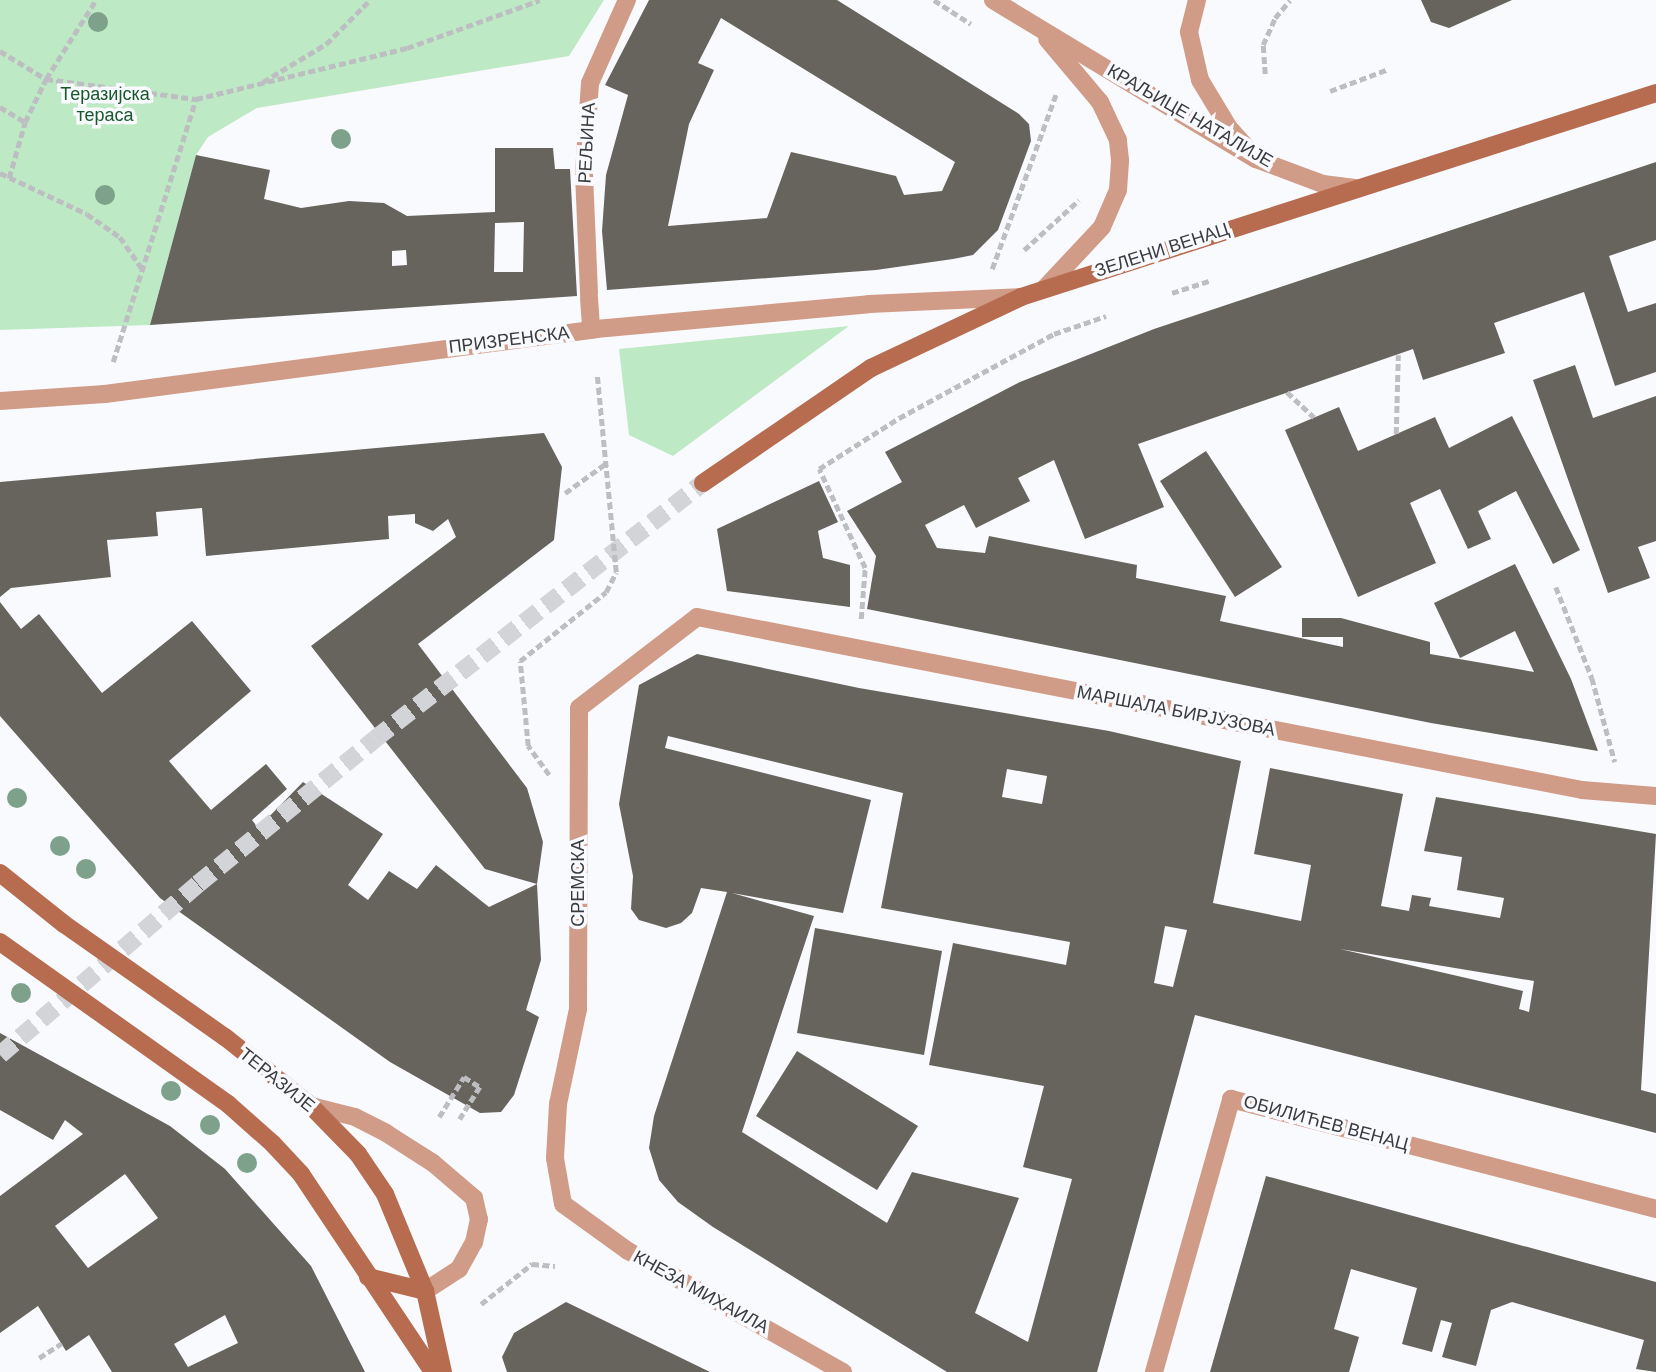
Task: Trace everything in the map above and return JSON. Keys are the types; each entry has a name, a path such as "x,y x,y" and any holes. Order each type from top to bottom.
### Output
{"main road":[{"name":"ЗЕЛЕНИ ВЕНАЦ","path":"703,483 872,368 1021,297 1656,93"},
{"name":"ТЕРАЗИЈЕ","path":"0,873 311,1106 358,1154 385,1194 425,1291 443,1372"},
{"path":"0,942 228,1104 273,1144 301,1174 433,1372"},
{"path":"368,1277 425,1291"}],"street":[{"name":"РЕЉИНА","path":"591,330 584,173 590,83 627,0"},
{"name":"КРАЉИЦЕ НАТАЛИЈЕ","path":"994,0 1256,159 1322,184 1355,188"},
{"path":"1197,0 1189,32 1200,80 1229,128 1256,159"},
{"name":"КРАЉИЦЕ НАТАЛИЈЕ","path":"1033,23 1100,102 1118,141 1120,160 1118,190 1102,227 1045,288"},
{"name":"ПРИЗРЕНСКА","path":"0,401 105,394 591,330 869,304 1021,297"},
{"name":"МАРШАЛА БИРЈУЗОВА","path":"697,617 1582,790 1656,796"},
{"name":"СРЕМСКА","path":"563,1204 555,1158 558,1104 579,1009 579,708 697,617"},
{"name":"ОБИЛИЋЕВ ВЕНАЦ","path":"1154,1372 1231,1099 1656,1209"},
{"path":"311,1106 355,1117 386,1133 433,1163 474,1198 479,1219 474,1242 459,1269 425,1291"},
{"name":"КНЕЗА МИХАИЛА","path":"563,1204 628,1251 843,1372"}],"path":[{"path":"9,178 25,122 46,79 96,0"},
{"path":"257,86 326,44 370,0"},
{"path":"0,51 46,79 196,99 407,48 540,0"},
{"path":"933,0 976,27"},
{"path":"1265,74 1263,45 1275,18 1290,0"},
{"path":"1330,91 1385,70"},
{"path":"991,270 1059,86 1066,94"},
{"path":"105,394 196,99"},
{"path":"0,107 25,122"},
{"path":"0,173 87,214 120,237 142,268"},
{"path":"1024,250 1079,200"},
{"path":"1172,293 1209,281"},
{"path":"858,649 865,568 820,469 899,418 1054,334 1106,316"},
{"path":"1396,434 1398,355"},
{"path":"528,746 520,661 606,592 616,572 597,376"},
{"path":"1287,392 1314,417"},
{"path":"565,493 606,463"},
{"path":"1556,587 1592,678 1614,752"},
{"path":"439,1117 464,1077 480,1087 460,1119"},
{"path":"481,1304 532,1264 555,1266"},
{"path":"39,1357 61,1343"}],"green space":[{"name":"Теразијска тераса","path":"0,0 604,0 569,56 257,108 208,137 196,155 150,325 0,330"},
{"path":"849,326 673,456 629,435 619,349"}],"building":[{"path":"649,0 837,0 1019,114 1029,124 1031,141 998,230 973,255 876,270 607,290 602,231 606,175 628,95 605,85","holes":["721,18 955,162 942,191 904,195 896,176 791,152 767,218 668,226 689,124 714,70 698,63"]},
{"path":"1421,0 1512,0 1449,28 1431,22"},
{"path":"495,148 553,148 555,169 570,169 577,296 150,325 196,155 270,170 264,199 301,208 349,201 384,203 407,216 495,212","holes":["524,222 523,272 494,272 495,223","406,250 407,265 392,266 392,251"]},
{"path":"1656,162 1656,240 1609,256 1628,312 1656,303 1656,372 1615,386 1584,292 1494,323 1505,353 1423,380 1413,349 1138,444 1164,507 1085,539 1054,460 1018,478 1030,501 976,528 964,505 925,525 937,548 985,553 989,536 1137,565 1136,578 1226,596 1220,621 1343,647 1343,637 1302,637 1302,618 1341,618 1430,642 1430,654 1534,672 1515,631 1460,658 1434,603 1515,564 1571,679 1598,751 1431,723 867,609 876,556 847,511 902,482 885,452 1020,382 1154,329"},
{"path":"1575,365 1593,418 1656,396 1656,541 1638,547 1650,578 1608,593 1533,380"},
{"path":"1339,407 1358,451 1435,417 1449,448 1512,416 1580,550 1553,564 1516,491 1478,511 1491,539 1468,549 1440,489 1410,503 1436,563 1358,597 1285,430"},
{"path":"544,433 562,467 554,540 418,644 527,788 543,842 537,884 485,869 311,646 456,537 448,519 433,531 415,523 415,514 388,516 389,539 206,556 202,508 156,512 158,536 107,540 111,577 11,588 0,597 0,482"},
{"path":"1206,451 1282,567 1235,597 1160,481"},
{"path":"819,481 838,522 818,531 823,558 850,565 850,607 727,591 717,529"},
{"path":"0,602 21,629 39,614 102,693 192,621 251,691 169,761 211,810 266,764 287,789 252,820 258,828 303,782 383,834 348,885 368,900 389,871 417,889 436,865 489,907 537,884 541,960 526,1010 539,1017 514,1095 501,1112 480,1113 390,1062 160,898 0,716"},
{"path":"697,654 859,688 1109,731 1241,761 1213,903 1301,921 1311,865 1254,854 1270,768 1403,794 1381,906 1409,911 1412,895 1431,898 1429,906 1500,918 1504,898 1457,890 1462,857 1424,851 1436,797 1656,834 1641,1090 1656,1094 1656,1133 1195,1015 1097,1372 947,1372 713,1227 678,1202 659,1180 649,1148 654,1116 727,892 701,888 692,913 681,923 666,928 639,920 631,909 633,876 619,804 639,685","holes":["668,736 903,793 881,908 1070,942 1066,965 953,943 929,1065 1044,1086 1023,1167 1072,1179 1028,1342 975,1313 1019,1198 912,1172 887,1223 742,1132 814,916 732,893 843,913 871,800 665,748","1007,769 1047,776 1042,804 1002,797","1165,926 1187,930 1173,987 1154,983","1340,949 1534,981 1529,1012 1519,1009 1523,991"]},
{"path":"815,928 942,951 924,1055 797,1033"},
{"path":"0,1033 170,1126 225,1169 311,1266 365,1372 112,1372 89,1335 66,1351 38,1306 0,1333 0,1196 83,1134 65,1120 53,1140 0,1110","holes":["125,1174 158,1218 88,1268 55,1226","225,1315 238,1343 188,1367 174,1344"]},
{"path":"797,1051 918,1126 877,1190 756,1116"},
{"path":"1266,1176 1656,1282 1656,1372 1636,1369 1644,1340 1512,1302 1491,1310 1476,1366 1442,1357 1452,1323 1441,1320 1432,1352 1402,1344 1417,1288 1351,1269 1334,1329 1359,1337 1349,1372 1210,1372"},
{"path":"566,1302 710,1372 507,1372 502,1357 514,1333"}],"tunnel":[{"path":"0,1055 198,884 375,739 703,483"}]}
